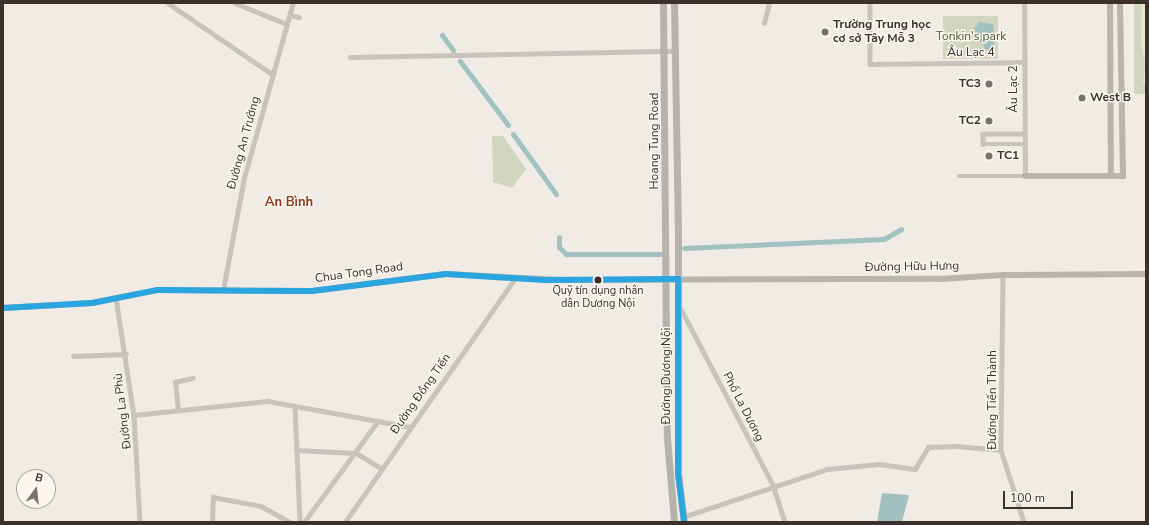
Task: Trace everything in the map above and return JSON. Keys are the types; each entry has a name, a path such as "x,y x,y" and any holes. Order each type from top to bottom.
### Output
{"main road":[{"name":"Hoang Tung Road","path":"663,3 666,279"},
{"name":"Hoang Tung Road","path":"674,3 678,279"},
{"path":"1110,3 1111,176"},
{"path":"1025,176 1123,176 1120,3"},
{"name":"Chua Tong Road","path":"3,308 92,303 156,290 312,291 446,274 561,280 666,279"},
{"name":"Đường Hữu Hưng","path":"666,279 932,279 1003,275 1146,274"},
{"name":"Đường Dương Nội","path":"666,279 667,438 674,521"},
{"name":"Đường Dương Nội","path":"678,279 678,473 683,520"},
{"path":"674,521 683,520"}],"street":[{"path":"168,3 272,74"},
{"path":"235,3 287,24"},
{"name":"Đường An Trường","path":"223,290 242,186 293,3"},
{"path":"764,23 769,3"},
{"name":"Âu Lạc 4","path":"870,3 870,64 1024,62"},
{"name":"Âu Lạc 2","path":"1024,3 1025,176"},
{"path":"290,15 299,17"},
{"path":"350,57 674,51"},
{"path":"1024,134 983,134 983,144 1024,144"},
{"path":"959,176 1025,176"},
{"name":"Đường Tiến Thành","path":"1003,275 1001,450 1024,522"},
{"name":"Đường Đồng Tiến","path":"345,522 410,426 515,278"},
{"name":"Đường La Phù","path":"116,298 126,354 134,415 140,522"},
{"name":"Phố La Dương","path":"678,303 773,486 785,522"},
{"path":"73,356 126,354"},
{"path":"178,410 175,382 193,378"},
{"path":"134,415 261,400 410,426"},
{"path":"295,406 300,522"},
{"path":"304,522 378,421"},
{"path":"683,520 814,472 844,466 879,464 915,469 928,447 956,446 1001,450"},
{"path":"296,450 356,453 381,468"},
{"path":"212,522 213,497 261,506 290,522"}],"green space":[{"path":"1134,3 1146,3 1146,94 1134,94"},
{"name":"Tonkin's park","path":"943,16 998,16 998,59 943,59"},
{"path":"492,136 503,136 526,169 512,188 493,182"}],"sand":[{"path":"1142,3 1146,3 1146,86 1143,83 1145,65 1141,41"}],"water":[{"path":"980,22 993,24 995,41 992,50 985,50 983,43 976,40 974,28"},
{"path":"882,493 909,495 902,522 877,522"}],"waterway":[{"path":"442,35 453,50"},
{"path":"460,61 508,125"},
{"path":"513,134 556,194"},
{"path":"684,248 884,239 901,229"},
{"path":"559,237 559,247 566,254 660,254"}],"transit line":[{"path":"3,308 92,303 157,290 312,291 446,274 544,280 678,279 678,473 684,522"}],"place":[{"name":"Trường Trung học cơ sở Tây Mỗ 3","path":"825,32"},
{"name":"TC3","path":"989,84"},
{"name":"West B","path":"1082,98"},
{"name":"TC2","path":"989,121"},
{"name":"TC1","path":"989,156"},
{"name":"Quỹ tín dụng nhân dân Dương Nội","path":"598,280"}],"district":[{"name":"An Bình","path":"289,202"}]}
